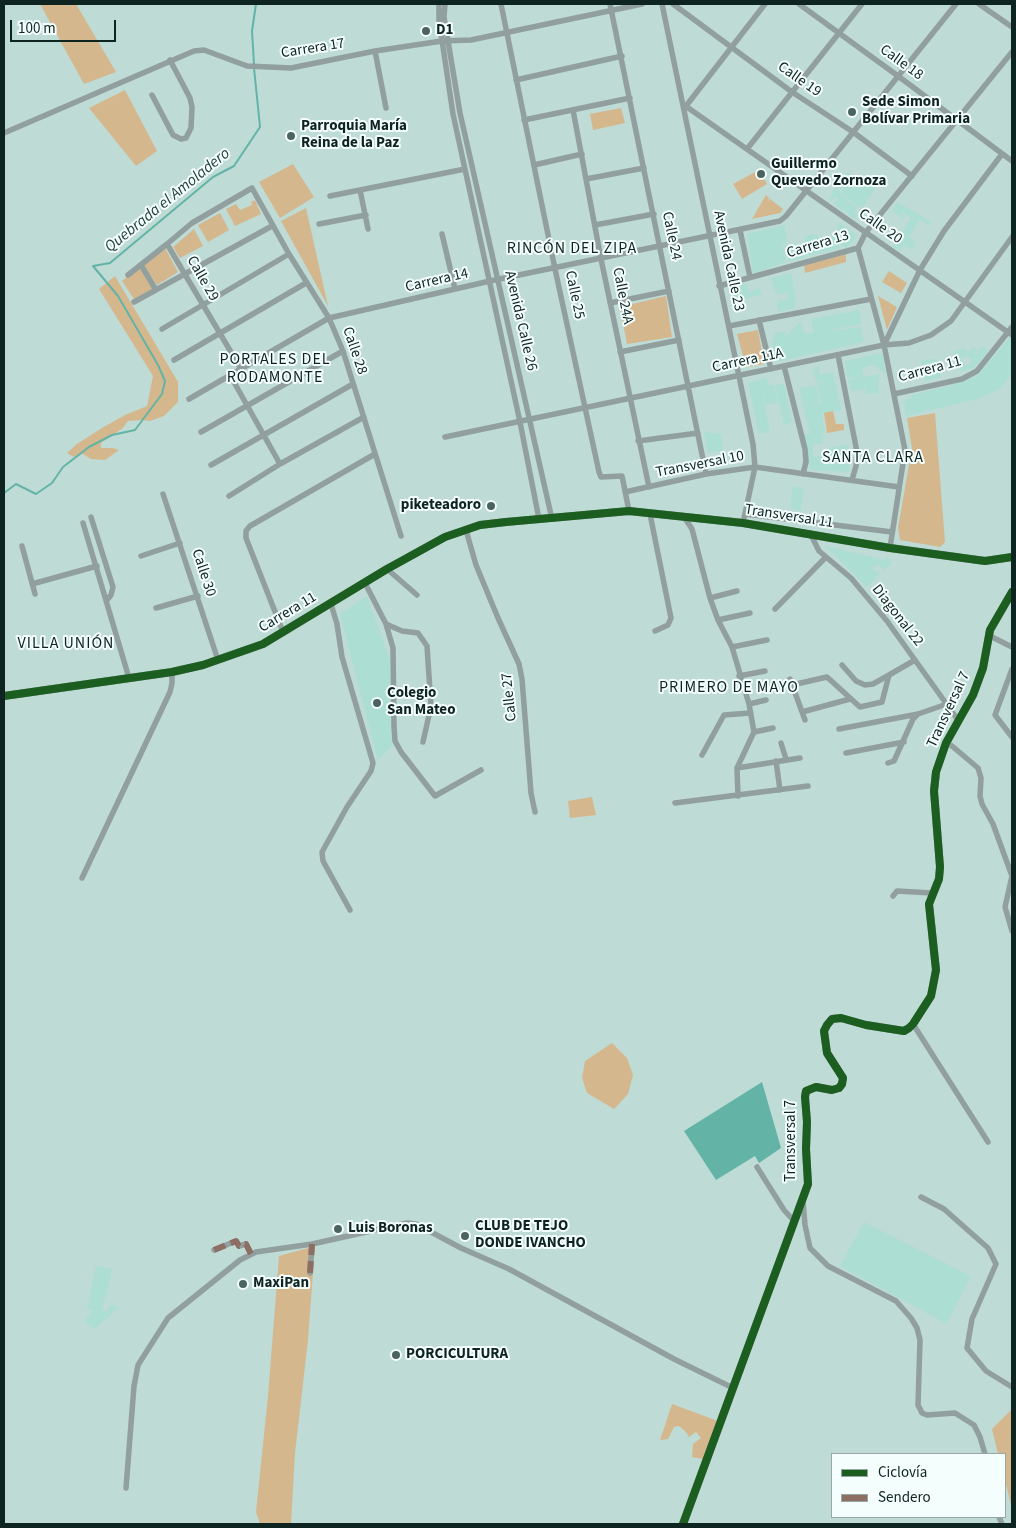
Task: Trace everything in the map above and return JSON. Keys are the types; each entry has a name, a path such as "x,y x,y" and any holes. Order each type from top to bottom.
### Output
{"street":[{"path":"439,4 438,20 445,41"},
{"path":"445,4 445,41"},
{"name":"Calle 25","path":"500,4 555,269 601,476 622,476 629,511"},
{"name":"Carrera 17","path":"4,133 194,51 204,50 247,66 291,68 375,51 445,41 471,40 610,7 642,4"},
{"name":"Avenida Calle 23","path":"662,4 685,105 719,286 753,444 754,467 743,523"},
{"name":"Calle 19","path":"673,4 792,92 854,132 912,176"},
{"path":"685,105 765,4"},
{"name":"Calle 18","path":"798,4 1012,161"},
{"path":"747,149 862,4"},
{"path":"806,190 956,4"},
{"path":"979,4 1012,27"},
{"name":"Calle 24","path":"610,7 622,56 706,474"},
{"name":"Avenida Calle 26","path":"445,41 454,114 540,519"},
{"name":"Avenida Calle 26","path":"445,41 552,519"},
{"path":"375,51 386,108"},
{"name":"Carrera 13","path":"719,286 858,248 866,232 1012,52"},
{"path":"516,80 622,56"},
{"path":"152,95 173,135 181,139 186,138 191,128 192,107 190,98 170,60"},
{"path":"524,120 630,98"},
{"name":"Calle 20","path":"685,105 965,302 1011,331"},
{"name":"Calle 24A","path":"573,110 629,399 649,487"},
{"path":"534,165 582,154"},
{"path":"884,345 920,270 944,231 1002,154"},
{"path":"586,179 644,168"},
{"path":"330,196 465,169"},
{"name":"Calle 28","path":"167,244 192,222 252,188 288,254 329,318 343,351 401,536"},
{"path":"360,190 368,229"},
{"name":"Carrera 14","path":"188,399 329,318 490,281 780,221 806,190"},
{"path":"595,225 654,214"},
{"path":"319,224 366,215"},
{"path":"134,302 272,226"},
{"path":"740,230 750,278"},
{"path":"442,234 455,289"},
{"name":"Carrera 11A","path":"444,438 884,345 909,343 931,335 951,321 1012,237"},
{"path":"128,275 167,244"},
{"name":"Calle 29","path":"167,244 241,370"},
{"path":"858,248 884,345 905,450 890,548"},
{"path":"162,329 288,254"},
{"path":"141,265 156,290"},
{"path":"174,360 306,283"},
{"path":"610,303 670,291"},
{"path":"729,326 871,299"},
{"path":"759,320 771,369"},
{"name":"Carrera 11","path":"894,394 962,379 977,371 1011,331"},
{"path":"620,352 679,340"},
{"path":"201,432 343,351"},
{"path":"838,355 857,452 852,480"},
{"path":"784,366 805,449 806,462 803,474"},
{"path":"230,375 280,464"},
{"path":"210,465 352,384"},
{"path":"229,496 280,464 364,417"},
{"path":"638,441 698,433"},
{"path":"283,632 246,538 246,531 250,526 375,454"},
{"name":"Transversal 10","path":"625,492 706,474 754,467 899,487"},
{"name":"Calle 30","path":"163,494 218,660"},
{"name":"Transversal 11","path":"571,517 629,511 743,523 890,548 985,561 1002,560 1012,557"},
{"path":"650,514 671,618 668,626 655,631"},
{"path":"745,514 892,532"},
{"path":"91,517 113,587 111,595 107,600"},
{"name":"Carrera 11","path":"4,696 172,672 218,660 263,644 445,537 480,526 571,517"},
{"path":"684,517 692,529 710,598 718,620 732,647 739,676 749,704 754,732 737,768 738,796"},
{"path":"83,523 129,678"},
{"name":"Calle 27","path":"466,530 476,565 519,664 522,679 531,793 535,812"},
{"name":"Diagonal 22","path":"810,534 819,551 851,578 888,621 958,720"},
{"path":"141,556 180,543"},
{"path":"22,546 35,594"},
{"path":"776,609 826,557"},
{"path":"32,584 97,566"},
{"path":"387,570 417,594"},
{"path":"366,582 386,624 393,648 395,741 401,752 435,796 481,770"},
{"path":"710,598 737,591"},
{"path":"156,608 198,596"},
{"name":"Transversal 7","path":"683,1524 808,1184 806,1091 816,1087 832,1090 842,1084 843,1078 828,1053 824,1031 826,1025 832,1019 841,1018 866,1025 898,1030 910,1028 930,996 936,970 929,911 932,893 939,878 940,867 934,791 936,772 946,743 973,695 983,668 990,630 1011,597"},
{"path":"331,604 337,624 342,657 373,763 371,771 322,852 323,861 350,910"},
{"path":"718,620 750,613"},
{"path":"386,624 402,631 418,633 427,646 431,706 423,742"},
{"path":"990,636 1012,647"},
{"path":"732,647 767,640"},
{"path":"842,665 856,681 865,685 874,684 915,660"},
{"path":"1012,669 995,715 1012,737"},
{"path":"739,676 765,671"},
{"path":"82,878 170,692 172,672"},
{"path":"805,720 791,682 827,677 860,707 882,702 889,675"},
{"path":"802,712 850,699"},
{"path":"749,704 766,700"},
{"path":"840,729 918,714 947,704"},
{"path":"702,755 724,715 750,713"},
{"path":"888,763 894,762 913,720 918,714"},
{"path":"754,732 773,728"},
{"path":"846,753 904,742"},
{"path":"781,743 786,759"},
{"path":"946,743 978,768 981,778 980,796 982,804 993,824 1012,876 1006,907 1012,931"},
{"path":"737,768 800,758"},
{"path":"776,761 780,790"},
{"path":"675,803 808,786"},
{"path":"893,896 897,891 932,893"},
{"path":"913,1024 988,1142"},
{"path":"757,1167 784,1210 794,1221"},
{"path":"921,1197 944,1209 988,1248 996,1264 972,1320 967,1348 986,1371 1012,1387"},
{"path":"803,1201 805,1225 810,1248 828,1266 896,1301 917,1328 920,1340 918,1405 922,1413 927,1415 955,1413 974,1425 985,1453"},
{"path":"126,1488 134,1386 138,1366 168,1318 240,1260 251,1254 312,1244 407,1223 416,1224 461,1248 509,1270 732,1388"},
{"path":"214,1250 236,1241 239,1246 246,1244 251,1254"},
{"path":"310,1273 312,1244"}],"shaded area":[{"path":"40,4 76,4 116,72 84,84"},
{"path":"125,90 157,151 136,166 89,108"},
{"path":"621,108 625,123 593,130 590,114"},
{"path":"293,164 314,197 280,218 259,182"},
{"path":"759,170 767,184 742,199 733,184"},
{"path":"847,172 875,189 867,200 860,195 867,202 862,208 849,200 837,185"},
{"path":"836,186 842,194 841,196 843,194 848,200 846,204 848,201 857,207 855,212 858,215 855,219 834,204 838,199 834,197 832,201 829,199"},
{"path":"766,195 769,198 768,201 770,199 783,209 780,213 752,219"},
{"path":"255,200 261,214 235,226 226,209 236,204 240,210 252,205 251,202"},
{"path":"897,202 932,222 930,225 920,220 909,236 916,243 912,250 904,245 900,251 892,246 911,218 899,210 905,216 903,218 892,211"},
{"path":"306,208 328,306 281,221"},
{"path":"220,213 229,230 208,242 198,225"},
{"path":"840,223 857,236 847,248 838,244 840,248 809,256 804,236 817,234 821,241 831,239"},
{"path":"785,225 787,241 782,245 787,261 753,274 747,234"},
{"path":"194,229 203,246 180,258 173,247"},
{"path":"804,243 806,257 789,261 784,245"},
{"path":"165,248 178,272 157,285 143,264"},
{"path":"846,254 846,262 805,273 804,265"},
{"path":"140,266 154,288 134,299 122,281"},
{"path":"889,271 907,283 901,293 882,282"},
{"path":"791,273 796,300 794,303 795,308 778,312 777,301 788,300 787,293 776,294 771,278"},
{"path":"115,276 178,382 178,402 164,416 150,421 128,421 123,428 101,443 101,448 119,450 105,460 91,459 81,453 74,457 67,453 77,444 125,415 147,406 153,376 99,289"},
{"path":"747,284 748,292 759,288 762,295 733,301 729,286"},
{"path":"666,296 672,337 627,344 620,307"},
{"path":"878,296 897,307 887,330"},
{"path":"859,310 862,324 820,332 861,327 864,342 775,362 772,344 775,333 785,331 786,336 801,321 804,333 814,333 811,319"},
{"path":"758,330 764,364 746,367 737,334"},
{"path":"1010,337 1012,339 1012,374 1000,389 981,398 906,416 904,405 906,399 911,398 911,395 953,385 978,375"},
{"path":"974,346 977,350 974,355 978,356 976,353 982,346 988,351 974,368 962,371 957,364 962,360 964,364 969,365 973,360 967,356 961,359 958,353 953,355 953,352 963,348 969,352"},
{"path":"882,353 886,373 873,365 862,368 864,377 880,374 878,382 879,393 866,394 864,383 864,389 851,391 848,380 857,377 847,378 845,361"},
{"path":"938,359 941,377 926,381 923,373 929,371 927,366 922,368 921,360"},
{"path":"819,366 820,375 833,372 841,410 822,414 825,432 817,434 824,434 822,444 813,444 813,457 829,456 829,448 847,444 850,452 849,472 811,470 807,459 801,434 810,434 799,388 816,386 820,405 822,405 817,384 829,381 817,383 812,370"},
{"path":"767,378 768,385 774,385 778,402 766,405 761,388 770,432 759,434 748,383"},
{"path":"784,384 792,422 784,425 775,385"},
{"path":"833,411 836,424 844,424 844,430 827,433 824,413"},
{"path":"935,413 945,542 940,547 900,540 898,528 912,448 907,418"},
{"path":"704,432 721,434 723,451 708,453"},
{"path":"793,486 804,489 801,511 790,508"},
{"path":"825,546 884,560 887,557 892,563 884,570 878,564 872,568 880,574 867,587"},
{"name":"Colegio San Mateo","path":"367,596 390,660 392,746 378,760 340,614"},
{"path":"592,797 596,815 570,818 568,801"},
{"path":"612,1043 627,1058 633,1075 628,1094 614,1109 587,1093 582,1078 585,1061"},
{"path":"762,1082 781,1148 759,1163 755,1156 716,1180 684,1131"},
{"path":"864,1222 971,1276 947,1324 840,1266"},
{"path":"315,1246 308,1340 295,1453 291,1524 260,1524 256,1512 268,1396 279,1256"},
{"path":"96,1266 112,1269 102,1311 106,1311 113,1304 118,1309 94,1329 84,1322 93,1310 87,1309"},
{"path":"672,1404 718,1421 703,1459 692,1457 693,1444 701,1438 696,1432 689,1437 679,1426 674,1427 668,1439 660,1440"},
{"path":"1012,1410 1012,1509 1006,1484 1006,1453 998,1453 992,1429"}],"waterway":[{"name":"Quebrada el Amoladero","path":"254,64 252,31 256,4"},
{"name":"Quebrada el Amoladero","path":"4,493 16,484 36,494 52,483 63,467 89,447 112,435 135,430 162,394 165,381 158,365 118,296 93,266 110,263 213,177 234,166 260,127 254,68"}],"marked path":[{"path":"214,1250 236,1241 239,1246 246,1244 251,1254"},
{"path":"310,1273 312,1244"}],"cycle path":[{"path":"4,696 172,672 203,665 263,644 387,569 445,537 480,525 629,511 743,523 890,548 985,561 1012,557"},
{"path":"683,1524 808,1184 806,1091 816,1087 832,1090 839,1088 842,1084 843,1078 827,1053 824,1031 832,1019 841,1018 866,1025 904,1031 913,1024 931,996 936,970 929,904 939,879 940,867 934,791 936,772 946,743 973,695 983,668 990,630 1012,592"}],"place":[{"name":"D1","path":"426,31"},
{"name":"Sede Simon Bolívar Primaria","path":"852,112"},
{"name":"Parroquia María Reina de la Paz","path":"291,136"},
{"name":"Guillermo Quevedo Zornoza","path":"761,174"},
{"name":"piketeadoro","path":"491,506"},
{"name":"Colegio San Mateo","path":"377,703"},
{"name":"Luis Boronas","path":"338,1229"},
{"name":"CLUB DE TEJO DONDE IVANCHO","path":"465,1236"},
{"name":"MaxiPan","path":"243,1284"},
{"name":"PORCICULTURA","path":"396,1355"}],"district":[{"name":"RINCÓN DEL ZIPA","path":"572,249"},
{"name":"PORTALES DEL RODAMONTE","path":"275,369"},
{"name":"SANTA CLARA","path":"873,458"},
{"name":"VILLA UNIÓN","path":"66,644"},
{"name":"PRIMERO DE MAYO","path":"729,688"}]}
